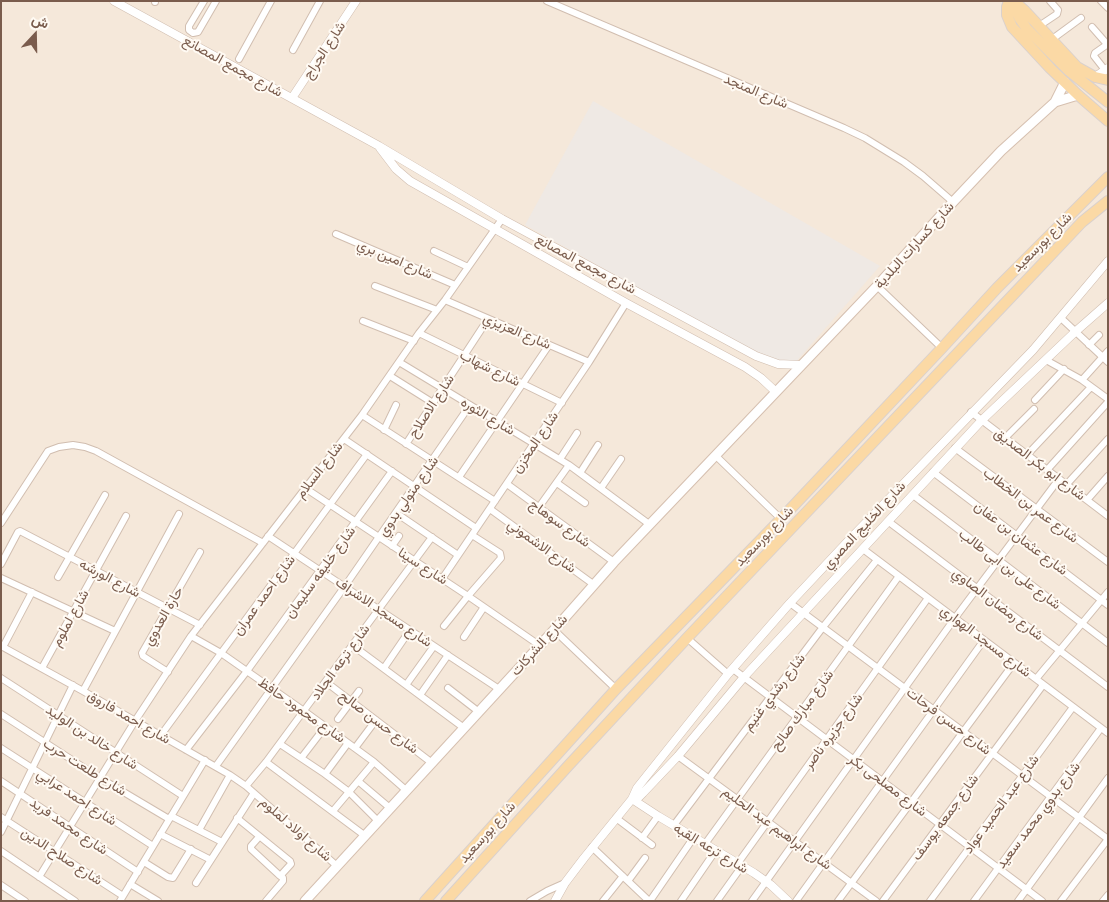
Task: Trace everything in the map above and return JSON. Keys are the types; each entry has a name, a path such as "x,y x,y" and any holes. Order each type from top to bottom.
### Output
{"main road":[{"path":"1011,1 1021,6 1077,67 1095,77 1107,73"},
{"path":"1011,1 1027,28 1068,70 1108,102"},
{"path":"1011,1 1007,7 1007,15 1012,27 1050,68 1108,121"},
{"name":"شارع كسارات البلدية","path":"776,391 877,286 1002,151 1055,102 1065,82"},
{"name":"شارع كسارات البلدية","path":"1055,102 1078,95"},
{"name":"شارع بورسعيد","path":"425,901 616,689 781,519 1012,272 1108,177"},
{"name":"شارع بورسعيد","path":"446,901 687,638 1012,298 1082,222 1108,201"},
{"path":"1012,272 1020,279 1026,281"},
{"path":"997,288 1006,290 1012,298"},
{"name":"شارع الشركات","path":"305,901 554,630 593,584 776,391"}],"street":[{"name":"شارع مجمع المصانع","path":"114,1 378,146 502,219 763,359 785,365 801,365"},
{"path":"204,1 189,26 189,30 194,33 198,32 216,1"},
{"path":"239,59 271,1"},
{"name":"شارع الجراج","path":"292,98 356,1"},
{"name":"شارع المنجد","path":"547,1 844,128 904,162 935,185 953,202"},
{"path":"1039,26 1058,12 1050,1"},
{"path":"1101,1 1108,8"},
{"path":"293,50 319,2"},
{"path":"1051,40 1081,18"},
{"path":"1092,27 1106,43 1094,56 1107,73"},
{"name":"شارع مجمع المصانع","path":"378,146 396,170 410,181 626,303 745,367 762,378 776,391"},
{"name":"شارع السلام","path":"39,877 135,721 191,636 362,415 502,219"},
{"name":"شارع امين بري","path":"336,234 455,285"},
{"path":"434,251 468,268"},
{"name":"شارع الخليج المصري","path":"555,901 565,883 632,799 637,788 790,603 971,412 1033,350 1108,262"},
{"path":"375,286 437,310"},
{"path":"877,286 942,348"},
{"name":"شارع العزيزي","path":"445,300 589,362"},
{"name":"شارع المخزن","path":"442,579 589,362 626,303"},
{"name":"شارع الخليج المصري","path":"632,799 639,798 678,756 744,677 955,448 1075,332 1107,305"},
{"name":"شارع الاصلاح","path":"406,444 488,318"},
{"path":"1061,318 1105,360"},
{"path":"363,321 414,341"},
{"name":"شارع شهاب","path":"419,334 562,402"},
{"path":"1089,345 1099,335"},
{"path":"459,477 549,345"},
{"path":"1082,380 1105,360 1108,351"},
{"path":"1046,360 1082,380 1107,399 1047,470"},
{"name":"شارع الثوره","path":"399,362 560,459 649,524"},
{"path":"1035,400 1064,369"},
{"path":"390,376 433,403"},
{"path":"1028,455 1092,387"},
{"path":"384,430 396,405"},
{"name":"شارع متولي بدوي","path":"216,766 272,690 470,405"},
{"path":"1006,438 1034,409"},
{"name":"شارع ابو بكر الصديق","path":"971,412 1107,515"},
{"path":"362,415 495,501"},
{"path":"560,459 577,432"},
{"path":"344,439 476,528"},
{"path":"1067,484 1108,440"},
{"path":"1,523 48,451 59,446 73,445 96,451 263,543"},
{"path":"580,473 598,445"},
{"name":"شارع عمر بن الخطاب","path":"955,448 1108,562"},
{"name":"شارع احمد عمران","path":"161,735 367,454"},
{"path":"716,456 781,519"},
{"path":"601,488 621,459"},
{"path":"539,507 569,466"},
{"name":"شارع خليفه سليمان","path":"186,750 247,671 392,472"},
{"name":"شارع عثمان بن عفان","path":"933,472 1108,605"},
{"path":"1087,500 1108,476"},
{"path":"752,901 955,618 1059,479"},
{"path":"557,483 585,503"},
{"name":"شارع سوهاج","path":"506,484 614,562"},
{"name":"شارع سينا","path":"305,488 468,596 539,646"},
{"path":"58,577 105,495"},
{"name":"شارع على بن ابى طالب","path":"913,495 1108,643"},
{"name":"شارع الاشموني","path":"490,508 593,584"},
{"path":"396,513 458,555"},
{"path":"83,691 179,514"},
{"name":"شارع لملوم","path":"42,668 126,516"},
{"name":"شارع رمضان الصاوي","path":"888,522 1108,687"},
{"name":"شارع الورشه","path":"1,564 18,532 21,531 200,625"},
{"path":"444,626 502,556 472,535"},
{"name":"شارع مسجد الاشراف","path":"268,536 499,689"},
{"path":"392,546 398,536"},
{"name":"شارع ترعه الجلاد","path":"246,786 280,744 432,537"},
{"name":"شارع مسجد الهواري","path":"863,549 1108,733"},
{"name":"حارة العدوي","path":"168,672 143,656 142,653 200,552"},
{"name":"شارع رشدي غنيم","path":"674,826 770,696 877,560"},
{"name":"شارع مبارك صالح","path":"705,844 899,576"},
{"path":"1,578 115,631"},
{"path":"2,646 32,592"},
{"path":"1036,680 1108,592"},
{"name":"شارع جزيره ناصر","path":"717,901 768,822 928,598"},
{"name":"شارع حسن فرحات","path":"790,603 1108,839"},
{"path":"464,637 484,607"},
{"path":"384,668 410,630"},
{"path":"554,630 616,689"},
{"name":"شارع محمود حافظ","path":"191,636 247,671 304,711 374,762 407,791"},
{"name":"شارع مصلحى بكر","path":"687,638 731,672 744,677 770,696 1042,901"},
{"path":"796,901 984,640"},
{"path":"352,645 464,728"},
{"name":"شارع احمد فاروق","path":"2,646 216,766 254,793"},
{"path":"406,685 434,646"},
{"path":"420,695 448,655"},
{"path":"838,901 1014,663"},
{"name":"شارع خالد بن الوليد","path":"1,678 183,796"},
{"name":"شارع حسن صالح","path":"326,682 432,763"},
{"name":"شارع جمعه يوسف","path":"883,901 1043,684"},
{"path":"1,832 4,818 20,794 73,685"},
{"path":"448,688 479,712"},
{"path":"338,719 359,691"},
{"name":"شارع عبد الحميد عواد","path":"930,901 1073,707"},
{"name":"شارع طلعت حرب","path":"1,714 100,778 170,818 222,842"},
{"path":"355,748 376,720"},
{"path":"302,757 325,727"},
{"name":"شارع بدوي محمد سعيد","path":"974,901 1101,728"},
{"path":"325,774 348,743"},
{"path":"280,744 302,757 349,792 378,821"},
{"name":"شارع احمد عرابي","path":"1,748 153,846"},
{"name":"شارع ابراهيم عبد الحليم","path":"678,756 876,901"},
{"path":"122,898 205,760"},
{"path":"266,762 364,836"},
{"path":"333,812 374,762"},
{"path":"199,830 230,775"},
{"path":"1018,901 1108,778"},
{"name":"شارع محمد فريد","path":"1,781 138,872"},
{"path":"358,781 390,808"},
{"path":"196,883 254,793"},
{"name":"شارع اولاد لملوم","path":"254,793 338,866"},
{"name":"شارع ترعه القبه","path":"632,799 740,864 765,881 785,900"},
{"path":"642,838 658,816"},
{"name":"شارع صلاح الدين","path":"4,818 122,898"},
{"path":"237,818 291,863 279,875"},
{"path":"616,818 652,845"},
{"path":"160,834 211,860"},
{"path":"259,836 250,849 284,881 266,901"},
{"path":"592,847 649,901 694,837"},
{"path":"1061,901 1108,839"},
{"path":"144,862 168,877 173,878 191,849"},
{"path":"681,901 716,850"},
{"path":"1,851 75,901"},
{"path":"607,900 644,858"},
{"name":"شارع الخليج المصري","path":"530,901 565,883"},
{"path":"130,884 158,901"},
{"path":"1,885 25,901"},
{"path":"1103,901 1108,895"}],"shaded area":[{"path":"1,1 1108,1 1108,901 1,901"},
{"path":"593,101 880,266 794,364 766,359 525,225"}]}
